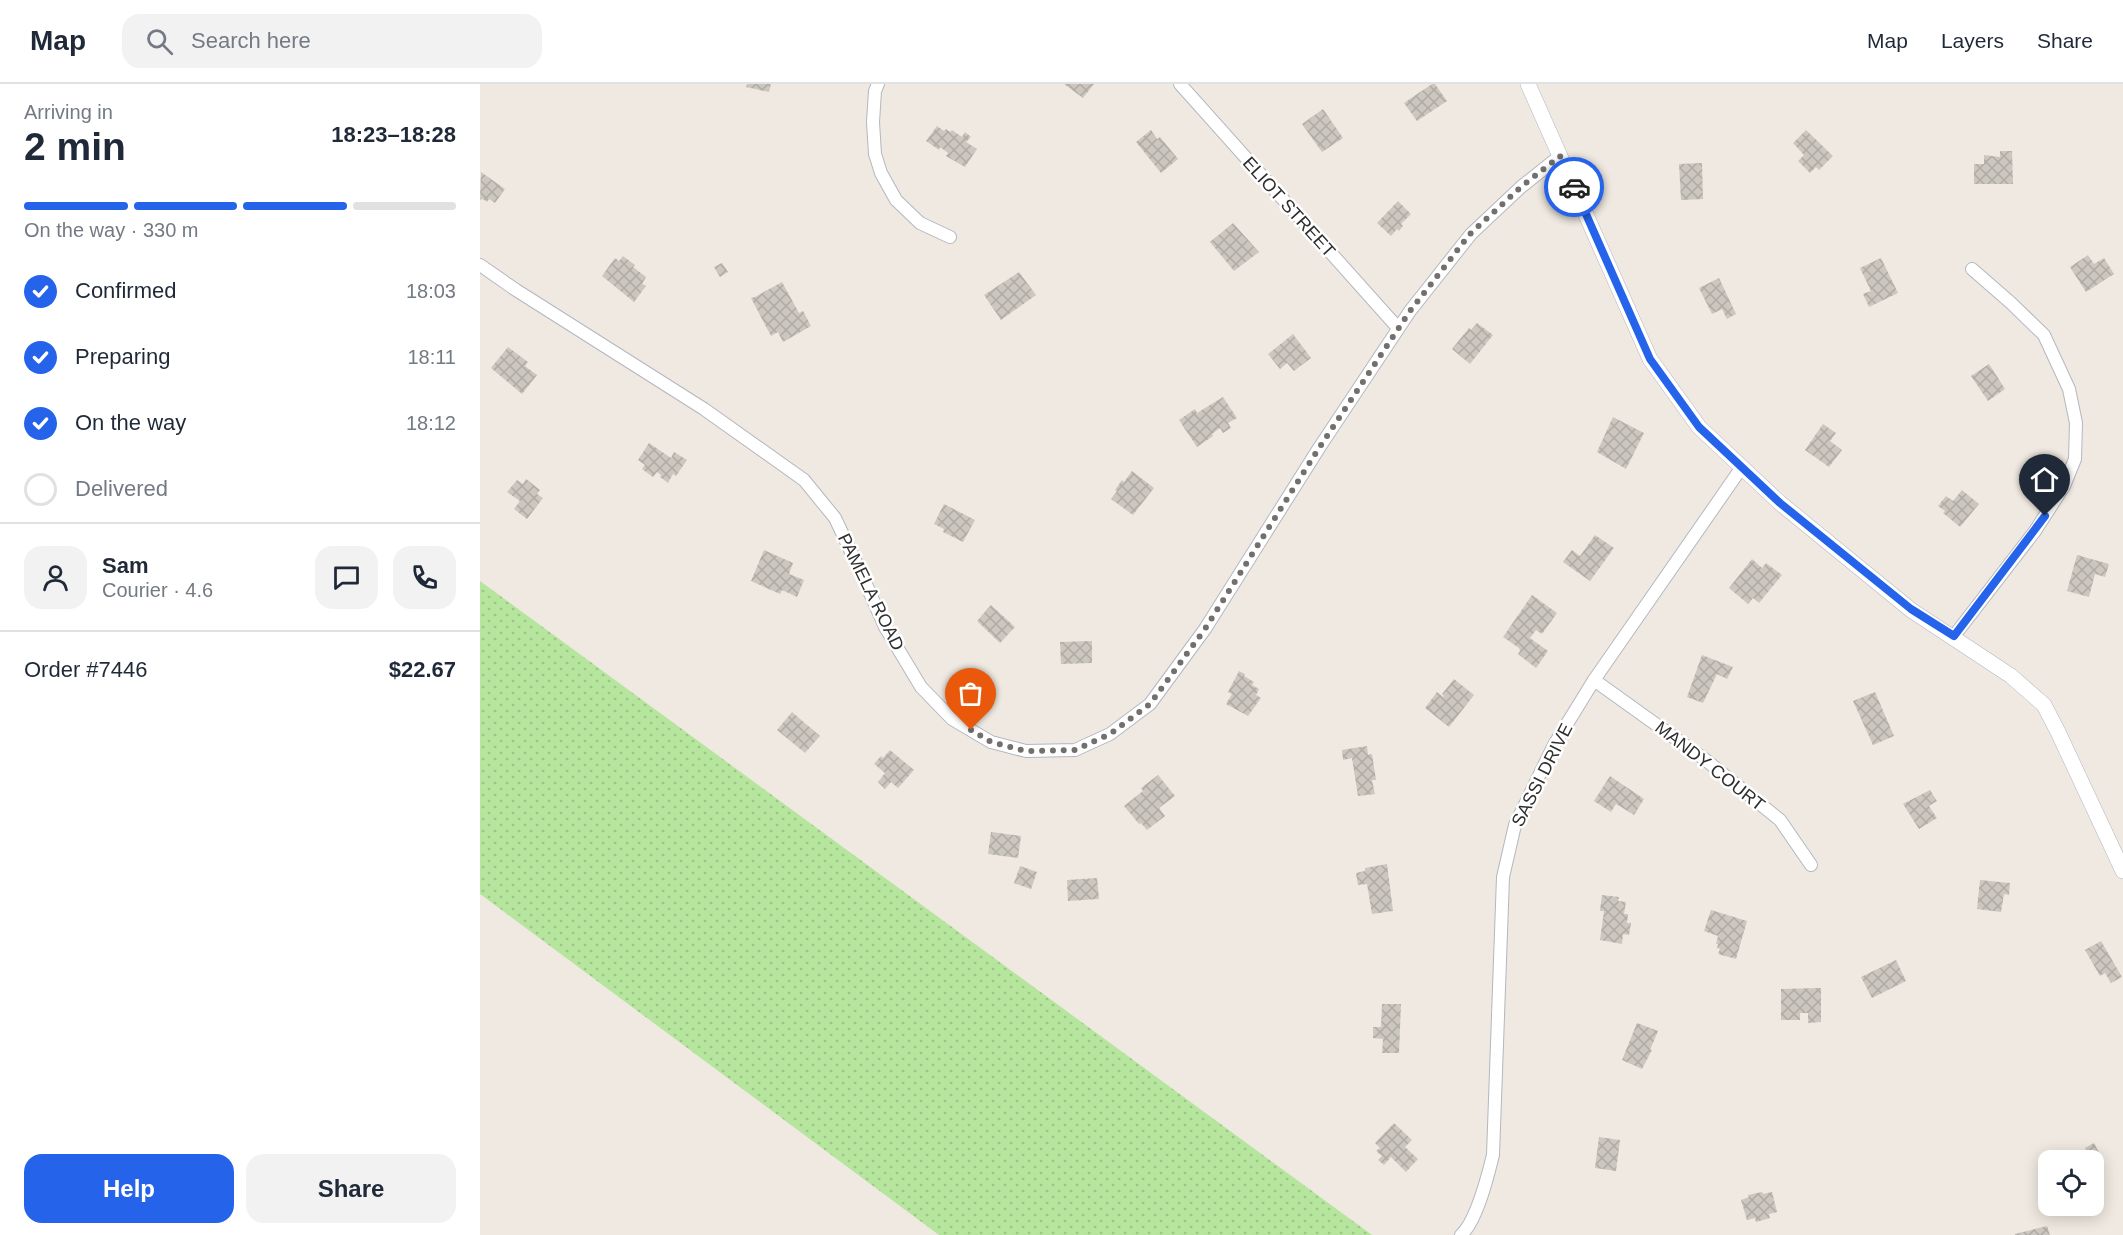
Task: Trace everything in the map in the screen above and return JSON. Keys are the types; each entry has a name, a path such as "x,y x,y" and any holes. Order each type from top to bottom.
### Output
{"street":[{"path":"878,84 875,91 873,122 875,154 881,173 896,200 920,223 950,237"},
{"name":"ELIOT STREET","path":"1180,84 1398,328"},
{"path":"1528,84 1650,359 1699,427 1780,503 1911,609 2012,676 2044,705 2123,871"},
{"name":"PAMELA ROAD","path":"480,265 704,409 804,480 835,518 885,627 921,687 952,719 991,742 1026,751 1075,750 1110,734 1150,704 1205,629 1319,448 1410,311 1470,234 1521,187 1560,156"},
{"path":"1954,636 2035,531 2064,486 2075,459 2076,423 2069,389 2044,335 2012,303 1972,269"},
{"name":"SASSI DRIVE","path":"1461,1235 1465,1232 1477,1208 1493,1155 1503,877 1515,825 1554,745 1594,680 1742,467"},
{"name":"MANDY COURT","path":"1594,680 1707,761 1780,820 1812,865"}],"green space":[{"path":"480,581 1372,1235 939,1235 480,894"}],"building":[{"path":"747,84 771,84 769,92 746,87"},
{"path":"1064,84 1094,84 1083,98"},
{"path":"1435,84 1447,101 1417,121 1404,103"},
{"path":"1323,109 1343,138 1322,152 1302,124"},
{"path":"937,126 944,131 952,130 962,137 965,132 971,137 966,142 977,149 965,167 946,156 948,153 940,147 939,150 926,141"},
{"path":"1151,130 1157,139 1160,137 1178,159 1161,173 1136,142"},
{"path":"1806,130 1833,156 1819,170 1816,167 1810,173 1798,161 1804,155 1793,143"},
{"path":"2000,151 2012,151 2013,184 1974,184 1974,164 1984,164 1984,155 2000,157"},
{"path":"1702,163 1703,199 1681,200 1679,164"},
{"path":"481,172 505,189 495,203 489,199 487,202 480,200"},
{"path":"1398,201 1411,214 1401,224 1403,226 1399,231 1397,229 1391,236 1377,223"},
{"path":"1233,223 1259,252 1234,271 1210,242"},
{"path":"2088,255 2094,264 2104,258 2114,274 2086,292 2070,267"},
{"path":"623,256 646,277 642,284 646,286 634,302 602,276 615,258 619,261"},
{"path":"1881,258 1898,293 1869,307 1863,294 1871,291 1860,268"},
{"path":"722,263 728,272 720,277 714,267"},
{"path":"1019,272 1036,295 1001,320 984,295"},
{"path":"1719,278 1736,314 1727,319 1722,309 1712,314 1699,288"},
{"path":"782,282 799,313 803,311 811,326 783,342 778,332 771,336 751,298"},
{"path":"1477,323 1493,335 1470,364 1452,349 1469,328 1471,330"},
{"path":"1293,334 1311,358 1294,371 1287,363 1280,369 1268,354"},
{"path":"508,347 528,362 525,366 537,375 522,394 491,368"},
{"path":"1989,364 2005,389 1988,401 1971,376"},
{"path":"1223,397 1237,418 1228,423 1231,428 1223,433 1220,428 1197,447 1179,420 1195,409 1197,413"},
{"path":"1613,417 1644,433 1626,469 1597,452"},
{"path":"1823,424 1836,433 1830,441 1842,450 1829,467 1805,450"},
{"path":"649,443 671,458 674,452 687,460 676,476 673,474 668,483 657,472 653,477 642,469 645,465 638,460"},
{"path":"1132,471 1154,488 1133,515 1111,499 1122,480 1124,482"},
{"path":"526,479 540,490 537,494 543,498 527,519 514,509 520,501 507,492 517,480 523,484"},
{"path":"1962,490 1979,504 1960,527 1938,506 1946,496 1953,501"},
{"path":"944,504 975,520 963,542 943,532 944,529 934,524"},
{"path":"1595,535 1614,548 1590,581 1563,562 1572,550 1580,556"},
{"path":"764,550 793,563 789,574 804,580 797,597 782,590 780,594 751,581"},
{"path":"2077,555 2109,564 2105,577 2095,574 2089,597 2067,591"},
{"path":"1752,559 1762,568 1766,563 1782,575 1759,603 1753,598 1748,604 1729,588"},
{"path":"1532,595 1557,613 1542,634 1536,630 1530,638 1548,651 1536,668 1518,654 1519,648 1503,637"},
{"path":"991,605 1015,627 1000,643 977,621"},
{"path":"1092,641 1092,663 1061,664 1060,642"},
{"path":"1702,655 1733,667 1727,679 1717,674 1703,703 1687,697"},
{"path":"1239,671 1254,682 1252,685 1259,689 1256,695 1261,698 1248,716 1226,704 1232,694 1228,692"},
{"path":"1454,679 1474,695 1449,727 1425,708 1437,692 1444,696 1442,694"},
{"path":"1875,692 1894,736 1873,745 1853,701"},
{"path":"792,712 820,736 805,753 777,730"},
{"path":"1367,746 1368,755 1372,754 1376,780 1372,780 1375,794 1358,796 1352,758 1343,760 1342,750"},
{"path":"890,750 914,770 898,788 891,782 885,789 878,782 885,773 874,764"},
{"path":"1158,775 1175,796 1159,808 1165,816 1147,830 1124,806 1143,791 1141,788"},
{"path":"1610,776 1644,799 1634,815 1616,804 1611,812 1594,801"},
{"path":"1930,790 1937,801 1929,806 1937,818 1919,829 1903,804"},
{"path":"991,832 1021,836 1018,858 988,854"},
{"path":"1387,864 1393,911 1372,914 1367,884 1358,885 1356,873 1365,871 1365,868"},
{"path":"1020,866 1037,872 1031,889 1014,883"},
{"path":"1097,878 1099,899 1068,901 1067,880"},
{"path":"1980,880 2010,883 2009,895 2004,894 2001,912 1977,909"},
{"path":"1602,895 1619,897 1618,901 1626,902 1624,914 1628,914 1627,923 1631,923 1629,935 1623,934 1622,944 1600,940 1604,911 1600,911"},
{"path":"1711,910 1747,921 1736,959 1718,954 1720,949 1716,944 1718,936 1704,931"},
{"path":"2101,941 2122,977 2111,983 2105,973 2100,976 2085,950"},
{"path":"1896,960 1906,981 1872,998 1861,977"},
{"path":"1821,988 1821,1022 1808,1023 1808,1013 1800,1013 1800,1020 1781,1020 1781,989"},
{"path":"1382,1004 1401,1004 1399,1053 1382,1053 1383,1039 1373,1038 1373,1027 1381,1027"},
{"path":"1637,1023 1658,1031 1650,1050 1652,1050 1642,1069 1622,1060"},
{"path":"1394,1123 1412,1140 1405,1147 1418,1159 1406,1172 1391,1157 1384,1165 1378,1160 1382,1156 1376,1151 1380,1148 1375,1143"},
{"path":"1599,1137 1620,1140 1616,1171 1595,1168"},
{"path":"2094,1143 2098,1150 2086,1150 2085,1148"},
{"path":"1762,1192 1763,1194 1772,1192 1777,1212 1769,1214 1770,1218 1756,1222 1755,1218 1747,1220 1741,1200 1749,1197 1748,1195"},
{"path":"2047,1226 2050,1235 2015,1235 2015,1234"}],"way so far":[{"path":"971,730 991,742 1026,751 1075,750 1110,734 1150,704 1205,629 1319,448 1410,311 1470,234 1521,187 1560,156 1574,187"}],"route":[{"path":"1574,187 1650,359 1699,427 1780,503 1911,609 1954,636 2045,516"}]}
